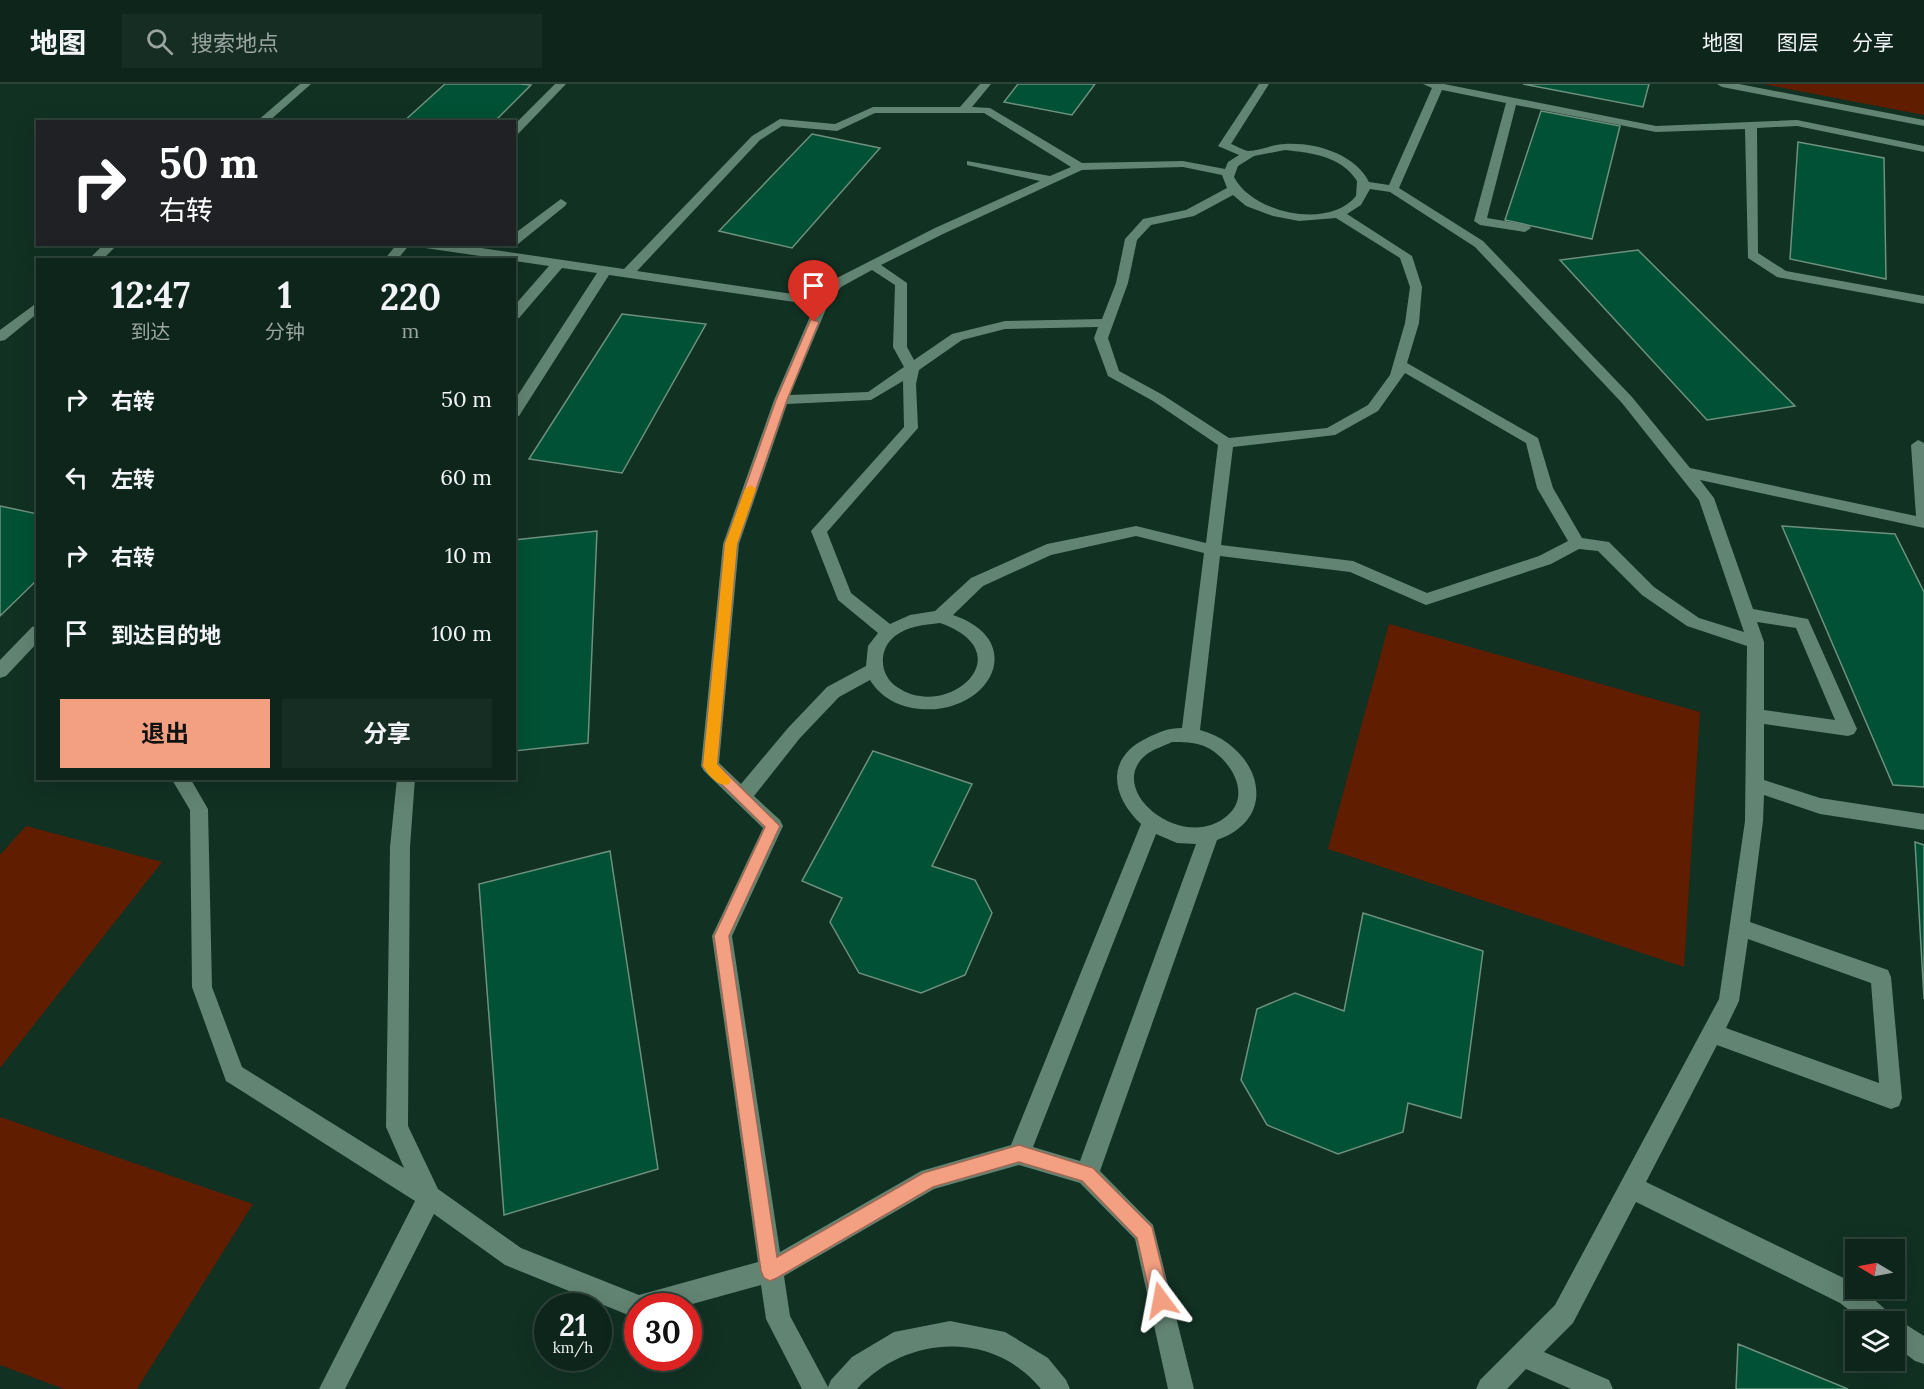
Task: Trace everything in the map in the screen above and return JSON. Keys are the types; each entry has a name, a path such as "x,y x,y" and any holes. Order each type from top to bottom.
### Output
{"street":[{"path":"263,120 306,84"},
{"path":"516,130 561,84"},
{"path":"963,110 986,84"},
{"path":"1247,154 1224,146 1264,84"},
{"path":"1722,84 1924,123"},
{"path":"1394,189 1433,85 1656,129 1797,123 1924,148"},
{"path":"1512,100 1480,221 1525,228"},
{"path":"627,274 756,138 780,122 837,129 873,110 986,110 1080,167"},
{"path":"1751,124 1752,255 1782,274 1924,300"},
{"path":"1285,147 1307,149 1328,154 1359,173 1365,185 1364,197 1355,207 1339,214 1319,218 1295,218 1272,214 1252,206 1233,190 1229,184 1228,173 1234,163 1247,154 1264,149 1285,147"},
{"path":"971,164 1052,180"},
{"path":"816,1389 778,1319 722,936 773,826 710,766 731,544 781,400 823,302 836,285 939,231 1080,167 1183,164 1228,173"},
{"path":"1365,185 1394,189 1479,244 1627,400 1706,498 1756,642 1754,820 1730,1001 1564,1314 1489,1389"},
{"path":"1233,190 1190,213 1147,222 1131,239 1122,283 1101,338 1113,373 1158,398 1226,443 1330,432 1372,408 1397,375 1412,323 1416,287 1406,256 1339,214"},
{"path":"516,239 561,202"},
{"path":"96,258 110,246"},
{"path":"392,258 402,246"},
{"path":"438,246 823,302"},
{"path":"498,255 509,246"},
{"path":"516,313 558,264"},
{"path":"872,265 901,283 900,346 912,369 909,384 911,428 819,531 844,596 888,631"},
{"path":"516,410 605,271"},
{"path":"0,337 36,308"},
{"path":"781,400 871,396 957,337 1005,325 1107,323"},
{"path":"1400,364 1533,441 1545,488 1577,543"},
{"path":"1190,735 1226,443"},
{"path":"1686,472 1924,522 1918,445"},
{"path":"940,618 977,582 1047,550 1136,531 1214,550 1353,567 1426,599 1545,560 1577,543 1603,546 1648,591 1693,622 1756,642"},
{"path":"1746,614 1802,623 1848,729 1755,716"},
{"path":"940,618 958,622 974,632 983,644 987,659 983,674 974,687 960,697 925,704 907,701 891,693 880,682 874,670 873,656 878,643 888,631 912,620 940,618"},
{"path":"0,671 31,648"},
{"path":"742,797 794,733 834,692 874,670"},
{"path":"1170,735 1190,735 1211,741 1228,752 1241,766 1248,783 1247,801 1239,816 1227,828 1209,835 1189,836 1169,832 1151,824 1137,811 1128,795 1125,780 1128,765 1136,751 1151,740 1170,735"},
{"path":"181,780 199,809 202,987 234,1074 430,1197 513,1257 624,1301"},
{"path":"406,780 400,847 397,1127 430,1197"},
{"path":"1754,784 1820,806 1924,822"},
{"path":"1019,1154 1151,824"},
{"path":"1087,1174 1209,835"},
{"path":"1713,1034 1891,1098 1881,977 1740,927"},
{"path":"691,1293 770,1271 929,1179 1019,1154 1087,1174 1145,1233 1181,1389"},
{"path":"1631,1187 1849,1294 1870,1311"},
{"path":"332,1389 430,1197"},
{"path":"840,1389 861,1366 903,1341 950,1332 996,1341 1039,1367 1057,1389"},
{"path":"1905,1337 1924,1352"},
{"path":"1523,1356 1600,1389"}],"shaded area":[{"path":"1763,84 1924,84 1924,115"},
{"path":"1389,624 1700,712 1684,967 1328,849"},
{"path":"26,826 162,862 0,1068 0,855"},
{"path":"0,1117 253,1204 137,1389 64,1389 0,1365"}],"building":[{"path":"445,84 531,85 496,120 405,120"},
{"path":"1018,84 1095,84 1072,115 1004,102"},
{"path":"1523,84 1649,84 1643,107"},
{"path":"1541,111 1620,126 1592,239 1505,220"},
{"path":"812,134 880,148 792,248 719,231"},
{"path":"1798,142 1884,158 1886,279 1790,259"},
{"path":"1638,250 1795,406 1707,420 1560,260"},
{"path":"622,314 706,324 622,473 529,459"},
{"path":"0,506 36,514 36,581 0,616"},
{"path":"1782,526 1895,534 1924,592 1924,787 1893,785"},
{"path":"597,531 588,743 516,751 516,540"},
{"path":"873,751 972,784 932,866 975,880 992,913 965,975 921,993 859,973 830,922 842,898 802,881"},
{"path":"1915,842 1924,845 1924,999"},
{"path":"610,851 658,1169 504,1215 479,884"},
{"path":"1363,913 1483,951 1461,1118 1408,1103 1403,1132 1338,1154 1267,1125 1241,1080 1257,1009 1295,993 1344,1011"},
{"path":"1738,1344 1848,1389 1736,1389"}],"slow traffic":[{"path":"724,780 710,766 731,544 751,489"}],"route":[{"path":"814,322 781,400 731,544 710,766 773,826 722,936 770,1271 929,1179 1019,1154 1087,1174 1145,1233 1161,1300"}]}
